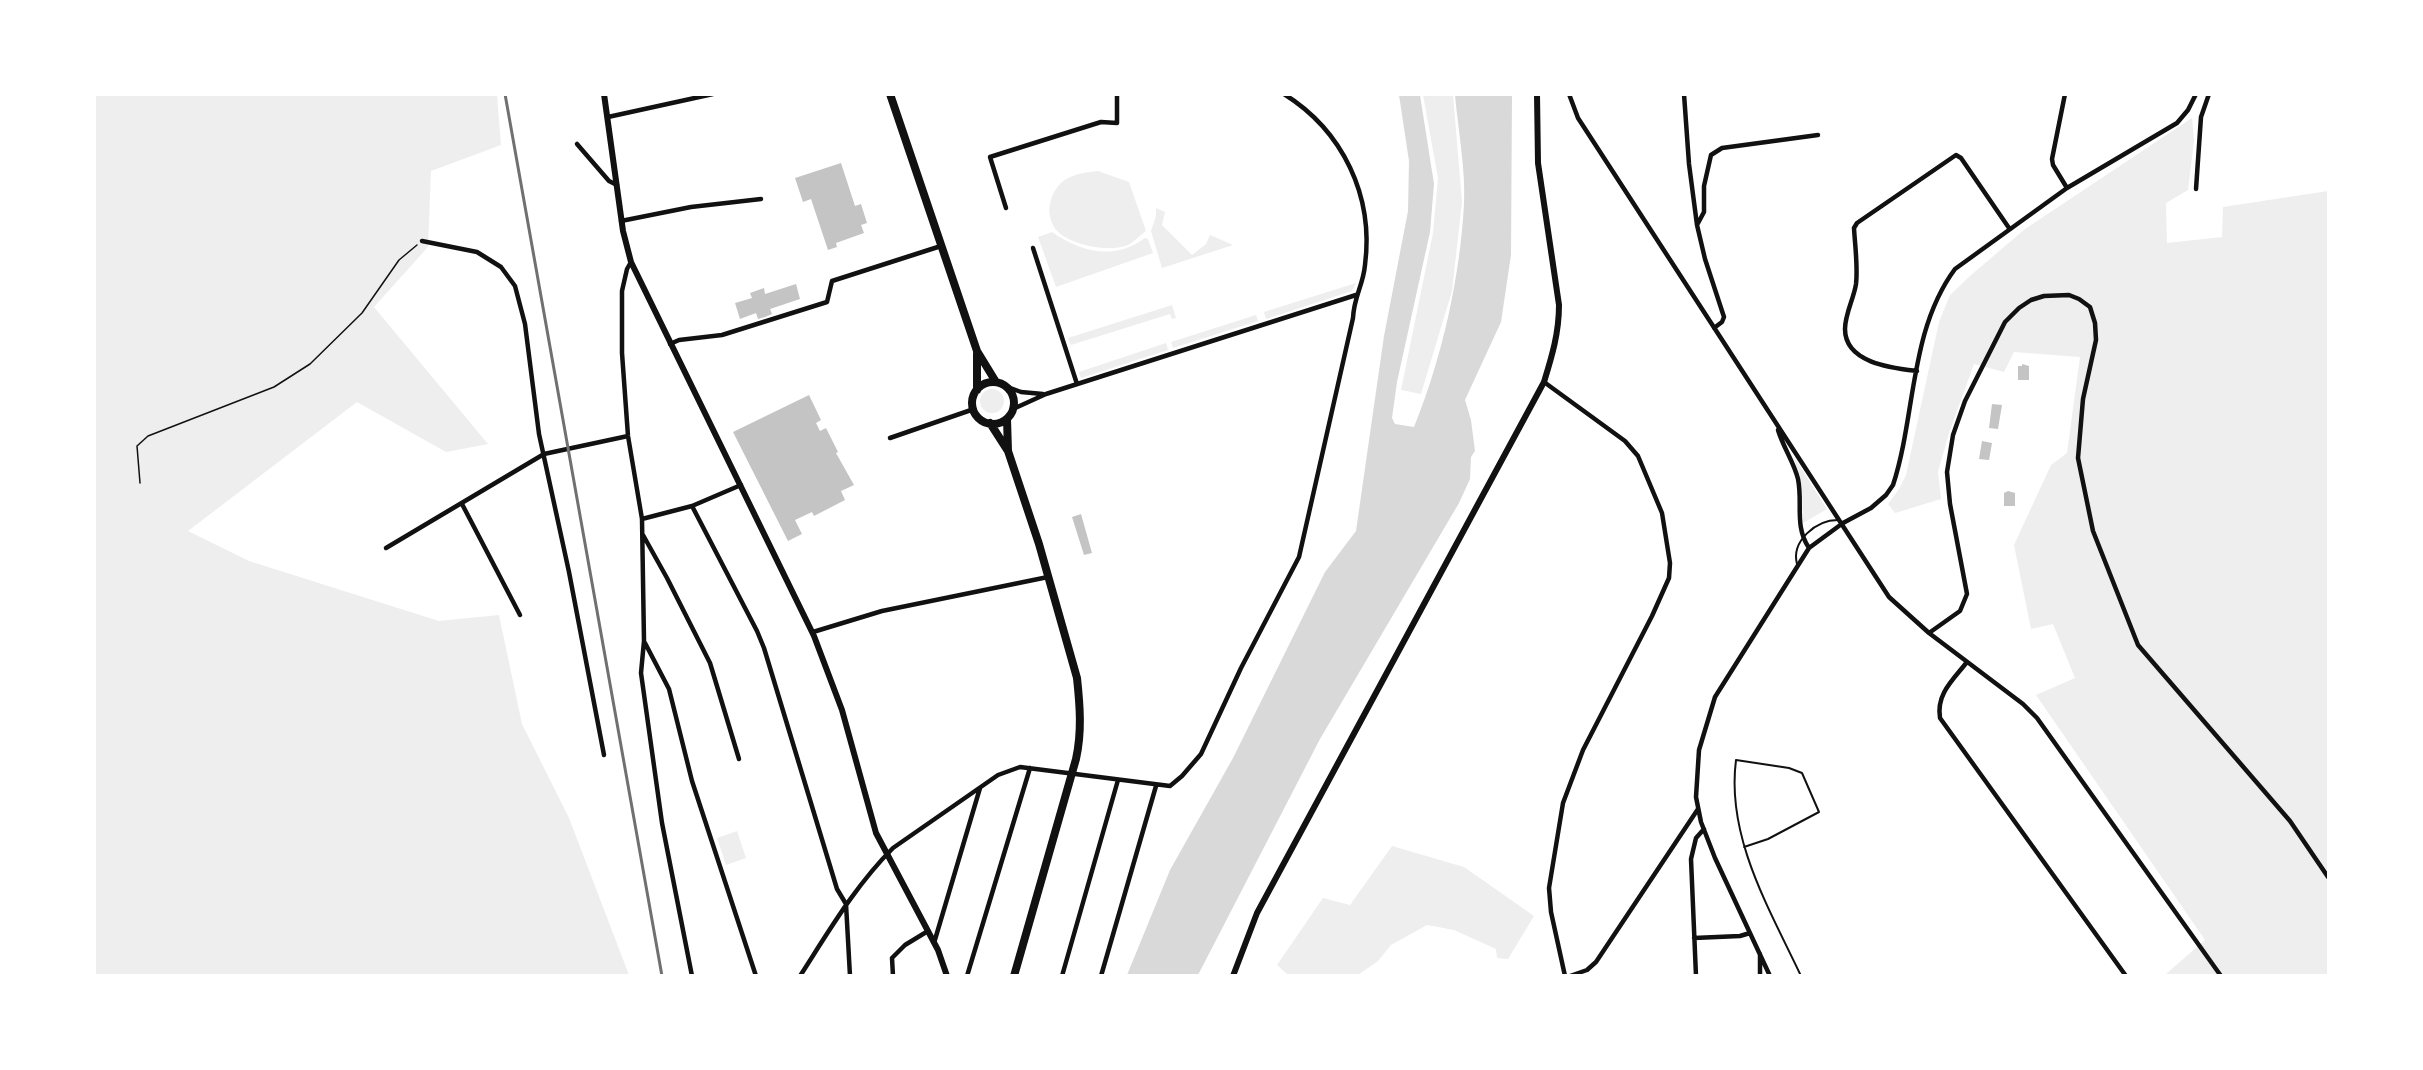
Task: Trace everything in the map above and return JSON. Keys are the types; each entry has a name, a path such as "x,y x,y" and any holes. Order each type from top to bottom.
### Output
{"main road":[{"path":"890,94 977,351 996,382"},
{"path":"977,351 977,390 973,399 977,416 990,423 1000,423 1007,419 1013,410 1014,402 1012,393 1005,386 996,382 986,383 977,390"},
{"path":"1007,419 1008,451"},
{"path":"990,423 1008,451 1048,576 1077,678 1080,738 1072,774 1014,975"}],"street":[{"path":"604,94 624,240 631,262 813,632 828,669 870,812 887,855 928,931 947,975"},
{"path":"608,117 713,94"},
{"path":"1006,208 990,157 1101,122 1117,123 1117,94"},
{"path":"800,975 857,887 887,855 981,786 1007,770 1020,767 1170,786 1201,754 1241,668 1299,557 1356,295 1361,289 1364,273 1366,212 1361,194 1345,158 1322,125 1297,102 1284,94"},
{"path":"1233,975 1257,913 1544,382 1559,327 1559,305 1538,163 1537,94"},
{"path":"1569,94 1578,118 1889,597 1929,633 2023,704 2037,718 2221,975"},
{"path":"1684,94 1689,164 1697,225 1705,259 1724,317 1722,322 1714,328"},
{"path":"2066,94 2052,165 2067,188"},
{"path":"1770,975 1704,830 1698,808 1698,758 1715,698 1809,548 1843,523 1871,508 1886,495 1893,485 1923,338 1945,283 1955,269 2067,188 2177,123 2188,110 2196,94"},
{"path":"2196,189 2201,117 2209,94"},
{"path":"1697,225 1704,212 1707,168 1711,155 1715,151 1722,148 1818,135"},
{"path":"577,144 609,181 617,185"},
{"path":"1917,371 1866,360 1854,351 1846,339 1845,327 1856,283 1854,228 1857,223 1956,155 1961,158 2009,228"},
{"path":"621,221 691,207 761,199"},
{"path":"422,241 477,252 501,267 514,286 525,324 544,454 604,755"},
{"path":"670,344 679,340 722,335 826,302 832,281 941,246"},
{"path":"1033,248 1077,384"},
{"path":"631,262 622,291 622,353 628,436 642,519 644,640 641,673 662,823 692,975"},
{"path":"1013,410 1046,394 1356,295"},
{"path":"1929,633 1960,611 1967,594 1950,504 1947,472 1953,435 1965,401 2005,322 2019,308 2031,300 2044,296 2069,295 2079,299 2090,308 2095,323 2096,340 2082,399 2078,458 2093,531 2138,645 2290,821 2328,878"},
{"path":"1544,382 1625,441 1638,456 1662,513 1670,563 1669,578 1583,750 1563,803 1549,888 1551,912 1565,975"},
{"path":"1005,386 1021,392 1046,394"},
{"path":"890,438 974,409"},
{"path":"1778,428 1783,446 1798,477 1799,530 1809,548"},
{"path":"386,548 544,454 628,436"},
{"path":"642,519 692,506 741,485"},
{"path":"462,504 520,615"},
{"path":"692,506 757,631 837,889 846,904 850,975"},
{"path":"642,533 668,578 710,663 739,759"},
{"path":"813,632 882,611 1048,576"},
{"path":"644,640 669,689 692,781 756,975"},
{"path":"1967,662 1941,696 1938,706 1940,718 2126,975"},
{"path":"967,975 1030,768"},
{"path":"1062,975 1118,780"},
{"path":"934,943 981,786"},
{"path":"1101,975 1156,786"},
{"path":"1570,975 1587,970 1596,962 1698,808"},
{"path":"1696,975 1691,859 1696,838 1704,830"},
{"path":"893,975 892,958 905,945 928,931"},
{"path":"1694,938 1740,936 1750,933"},
{"path":"1760,954 1760,975"}],"lane":[{"path":"1797,566 1796,549 1803,537 1828,521 1836,520 1843,523"},
{"path":"1744,847 1768,839 1819,813 1802,773 1789,768 1736,759 1734,775 1744,847 1766,902 1801,975"}],"path":[{"path":"140,483 137,446 142,441 148,436 274,387 310,364 362,313 399,260 422,241"}],"shaded area":[{"path":"94,95 497,95 501,145 431,171 428,247 374,307 488,444 446,452 357,402 188,531 249,561 439,621 499,615 522,724 569,818 629,975 95,975"},
{"path":"1399,95 1420,95 1434,184 1430,232 1397,382 1392,418 1395,424 1414,427 1441,346 1454,289 1462,232 1463,164 1455,95 1512,95 1511,255 1501,322 1465,400 1471,420 1475,451 1471,457 1470,479 1459,503 1320,739 1198,975 1127,975 1170,870 1233,758 1325,572 1356,531 1384,336 1408,211 1409,161"},
{"path":"1423,95 1453,95 1462,202 1452,291 1421,394 1401,390 1433,233 1438,178"},
{"path":"2192,118 2194,141 2188,190 2166,203 2167,243 2222,237 2223,207 2328,191 2328,975 2167,975 2205,940 2036,695 2075,678 2053,624 2031,629 2014,545 2051,465 2067,453 2080,357 2014,352 2004,372 1974,364 1949,433 1938,472 1941,499 1895,513 1888,504 1906,475 1939,322 1950,295 2025,229"},
{"path":"1098,171 1129,182 1146,231 1128,245 1110,248 1088,246 1068,239 1052,223 1051,200 1058,186 1075,175"},
{"path":"1156,208 1165,212 1162,225 1192,255 1206,244 1210,235 1233,245 1162,268 1151,231"},
{"path":"1052,232 1074,245 1098,251 1121,250 1145,238 1148,239 1153,253 1056,287 1038,237"},
{"path":"1356,283 1352,291 1266,319 1264,312"},
{"path":"1172,305 1176,318 1172,319 1170,314 1071,345 1068,338"},
{"path":"1256,315 1258,321 1173,348 1171,342"},
{"path":"1166,343 1168,350 1081,378 1079,372"},
{"path":"992,389 997,390 1003,396 1003,406 997,412 992,413 987,412 981,406 980,401 981,396 987,390"},
{"path":"1794,457 1827,509 1803,523 1802,488"},
{"path":"737,831 746,858 726,865 717,838"},
{"path":"1392,846 1464,867 1534,916 1508,959 1497,958 1496,949 1454,930 1427,925 1391,945 1378,961 1358,975 1288,975 1277,965 1323,898 1350,905"}],"building":[{"path":"841,163 855,206 861,204 867,223 861,225 864,233 836,243 837,247 828,250 811,199 803,202 795,178"},
{"path":"796,284 800,299 770,309 772,314 765,317 758,319 756,313 740,319 735,303 752,298 750,293 764,288 765,294"},
{"path":"2022,364 2029,366 2029,380 2018,380 2018,366"},
{"path":"809,395 821,420 816,423 820,431 826,428 838,452 836,453 854,485 841,491 845,500 814,516 812,512 795,520 802,534 788,541 733,432"},
{"path":"1992,404 2002,405 1998,429 1989,428"},
{"path":"1982,441 1992,443 1989,460 1979,459"},
{"path":"2008,491 2015,493 2015,506 2004,506 2004,493"},
{"path":"1081,514 1092,553 1084,555 1072,517"}],"railway":[{"path":"505,94 662,976"}]}
